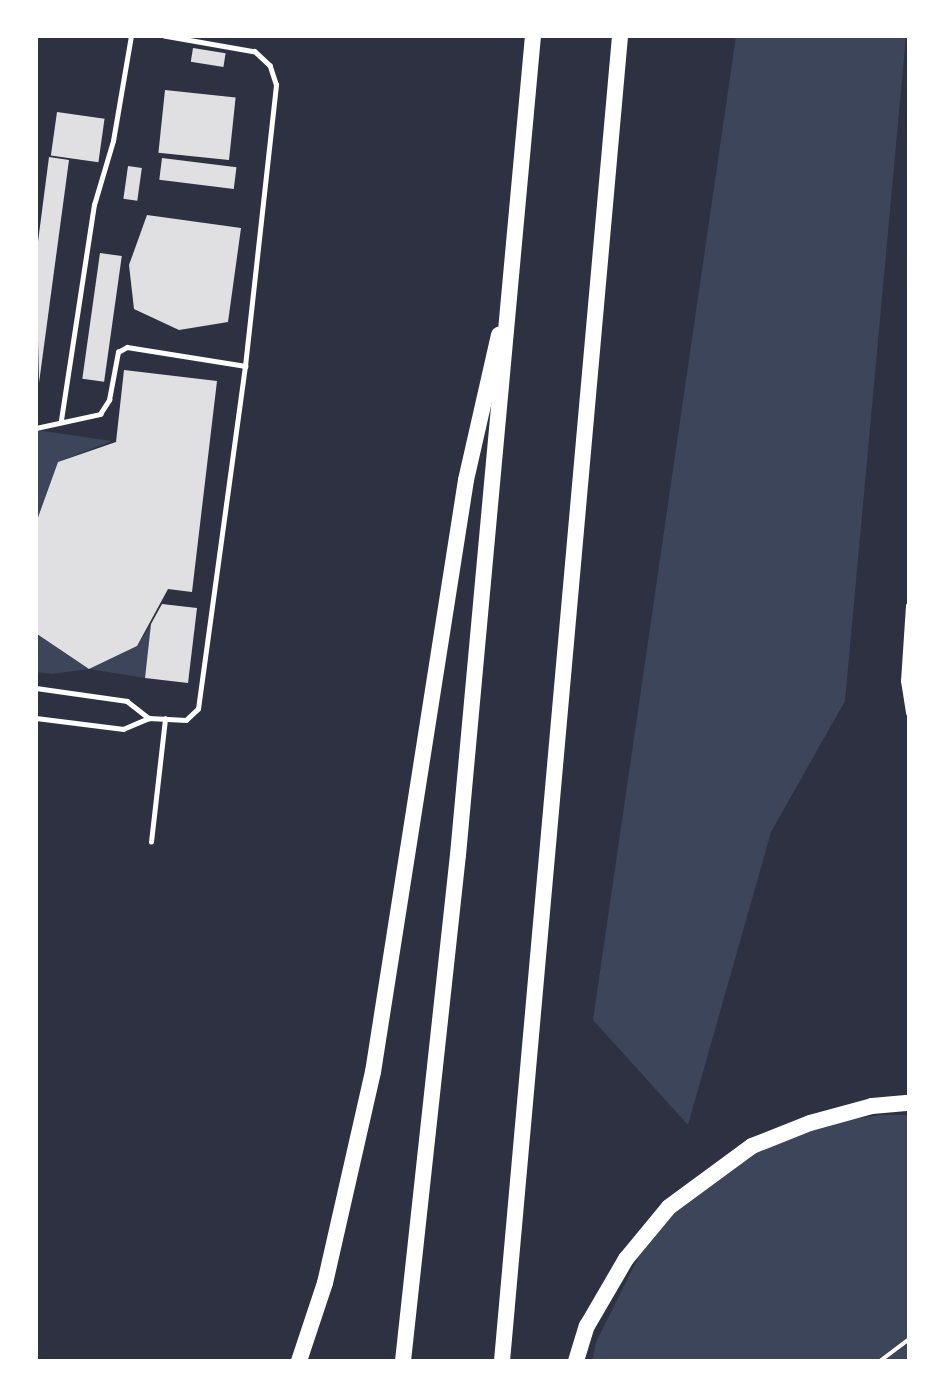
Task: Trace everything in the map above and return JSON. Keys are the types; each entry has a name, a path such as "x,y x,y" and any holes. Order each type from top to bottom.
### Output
{"highway":[{"path":"403,1361 458,855 514,273 533,36"},
{"path":"502,1361 620,36"},
{"path":"299,1361 325,1283 373,1072 466,480 514,273"},
{"path":"576,1361 588,1326 626,1259 669,1207 752,1146 810,1123 872,1106 909,1103"}],"street":[{"path":"909,606 904,681 909,714"}],"lane":[{"path":"61,420 94,205 113,141 131,36"},
{"path":"36,718 123,729 149,718 186,720 198,709 245,366 276,95 274,75 263,58 246,48 164,36"},
{"path":"36,428 61,420 85,420 100,414 109,400 118,352 127,347 245,366"},
{"path":"36,688 127,701 149,718"},
{"path":"151,842 165,719"}],"path":[{"path":"880,1361 909,1340"}],"shaded area":[{"path":"736,36 906,36 845,701 771,832 688,1125 593,1020"},
{"path":"36,430 112,441 58,462 36,523"},
{"path":"36,622 38,635 89,669 52,674 36,672"},
{"path":"151,624 145,678 89,669 137,646"},
{"path":"880,1115 909,1115 909,1361 592,1361 596,1342 639,1256 683,1199 751,1148 818,1125"}],"building":[{"path":"193,48 226,53 223,67 191,62"},
{"path":"165,90 236,97 229,160 158,153"},
{"path":"57,112 105,119 98,162 51,156"},
{"path":"49,157 69,160 39,383 36,257"},
{"path":"162,158 236,167 234,189 159,180"},
{"path":"128,166 142,168 137,201 123,199"},
{"path":"147,215 241,228 228,322 179,330 134,309 129,265"},
{"path":"100,253 122,256 104,382 82,379"},
{"path":"124,370 217,381 192,592 168,589 137,646 89,669 37,634 36,523 58,462 116,442"},
{"path":"162,604 197,608 188,683 145,678 151,624"}]}
